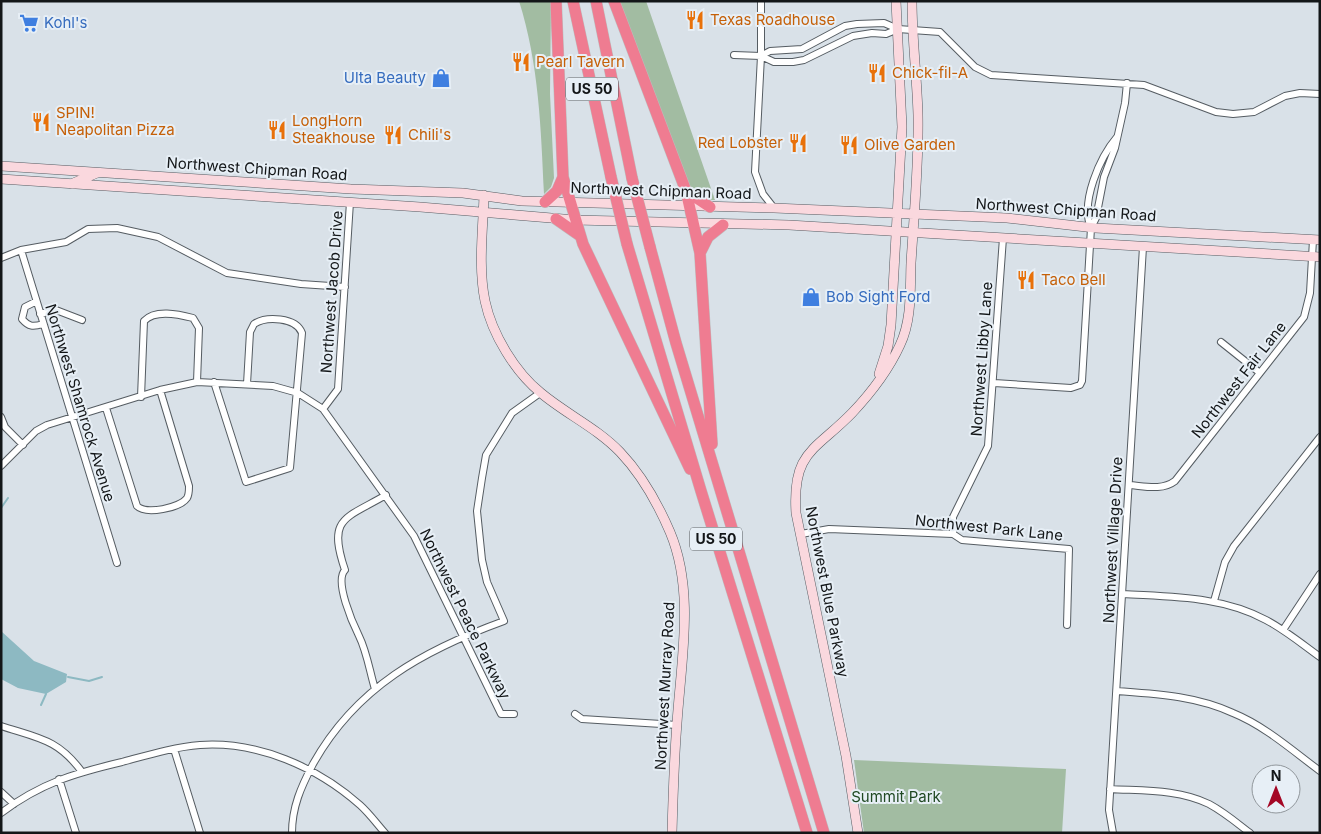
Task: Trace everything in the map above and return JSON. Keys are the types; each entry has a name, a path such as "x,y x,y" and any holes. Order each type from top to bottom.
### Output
{"highway":[{"path":"556,1 563,177 575,220 581,237 701,491"},
{"name":"US 50","path":"574,1 627,244 807,833"},
{"name":"US 50","path":"596,1 632,178 676,343 824,833"},
{"path":"614,1 686,191 688,207 700,253 714,468"},
{"path":"545,202 557,191 563,177"},
{"path":"686,191 710,207"},
{"path":"556,219 581,237"},
{"path":"700,253 708,237 723,225"}],"main road":[{"name":"Northwest Blue Parkway","path":"875,384 888,346 891,325 902,127 896,1"},
{"name":"Northwest Blue Parkway","path":"858,833 846,756 796,513 795,484 805,458 817,442 852,413 892,361 906,332 913,234 918,118 912,1"},
{"name":"Northwest Chipman Road","path":"1,166 375,190 484,195 545,202 774,208 1007,218 1091,228 1316,240"},
{"path":"70,184 98,172"},
{"name":"Northwest Chipman Road","path":"1,179 350,202 556,219 694,225 789,225 895,233 1316,257"},
{"path":"350,202 357,196 375,190"},
{"name":"Northwest Murray Road","path":"484,195 482,275 485,301 492,324 514,364 540,393 599,433 620,452 646,485 670,533 678,556 684,611 672,833"}],"street":[{"path":"761,1 761,56 755,172 763,194 774,208"},
{"path":"761,56 770,51 802,49 846,26 884,23 898,29 940,32 975,67 991,76 1151,86 1216,112 1233,114 1254,112 1285,96 1300,93 1320,94"},
{"path":"734,55 761,56 774,62 804,60 853,36 872,33 886,34 898,29"},
{"path":"994,383 1071,388 1080,385 1084,376 1091,228 1096,218 1104,177 1117,136 1125,103 1127,83"},
{"path":"1091,228 1086,217 1089,195 1106,150 1117,136"},
{"name":"Northwest Jacob Drive","path":"323,409 338,389 350,202"},
{"path":"1,258 21,250 66,242 88,229 117,228 158,237 227,273 301,284 345,287"},
{"name":"Northwest Libby Lane","path":"953,534 953,516 988,446 1003,238"},
{"name":"Northwest Fair Lane","path":"1129,485 1160,487 1169,486 1175,481 1304,317 1316,257 1316,240"},
{"name":"Northwest Village Drive","path":"1113,833 1110,821 1110,789 1143,247"},
{"name":"Northwest Shamrock Avenue","path":"21,250 117,562"},
{"path":"36,302 25,307 22,319 27,325 34,327 43,324"},
{"path":"40,314 56,310 82,320"},
{"path":"141,397 144,322 148,316 155,314 193,318 199,328 197,382"},
{"path":"214,382 246,482 290,468 302,334 297,325 288,321 266,320 257,322 251,328 247,384"},
{"path":"1221,342 1260,373"},
{"name":"Northwest Peace Parkway","path":"1,466 36,430 160,390 197,382 214,382 273,386 298,394 323,409 414,536 501,714 514,714"},
{"path":"106,408 137,506 146,512 152,512 182,502 187,498 188,486 160,390"},
{"path":"292,833 292,816 297,795 331,735 354,708 400,669 436,648 504,621 487,582 482,560 477,511 482,478 486,455 512,413 540,393"},
{"path":"1,417 5,427 22,445"},
{"path":"1214,601 1225,562 1234,546 1320,437"},
{"path":"375,689 359,636 353,628 341,581 342,573 345,570 339,552 337,533 339,525 348,517 386,495"},
{"name":"Northwest Park Lane","path":"801,534 829,529 953,534 962,540 1069,549 1067,625"},
{"path":"1283,630 1320,574"},
{"path":"1123,594 1214,601 1248,612 1283,630 1320,657"},
{"path":"1116,691 1168,695 1206,702 1222,708 1256,724 1320,771"},
{"path":"575,714 582,719 677,725"},
{"path":"1,726 56,745 70,756 82,772"},
{"path":"1,813 59,779 82,772 174,749 201,745 240,747 272,754 310,770 360,804 385,833"},
{"path":"174,749 200,833"},
{"path":"59,779 76,833"},
{"path":"1110,789 1160,791 1187,797 1214,807 1250,833"},
{"path":"1,792 14,804"}],"green space":[{"path":"519,1 551,1 550,94 554,178 551,187 544,194 535,73 526,25"},
{"path":"618,1 646,1 715,200 702,200 691,190"},
{"name":"Summit Park","path":"854,760 1066,769 1062,833 864,833"}],"water":[{"path":"1,631 34,661 67,674 66,682 46,694 18,688 1,679"}],"waterway":[{"path":"1,508 8,498"},
{"path":"68,677 89,681 102,677"},
{"path":"41,705 46,694"}],"place":[{"name":"Texas Roadhouse","path":"695,20"},
{"name":"Kohl's","path":"29,23"},
{"name":"Pearl Tavern","path":"521,62"},
{"name":"Chick-fil-A","path":"877,73"},
{"name":"Ulta Beauty","path":"441,78"},
{"name":"SPIN! Neapolitan Pizza","path":"41,122"},
{"name":"LongHorn Steakhouse","path":"277,130"},
{"name":"Chili's","path":"393,135"},
{"name":"Red Lobster","path":"798,143"},
{"name":"Olive Garden","path":"849,145"},
{"name":"Taco Bell","path":"1026,280"},
{"name":"Bob Sight Ford","path":"811,297"}]}
